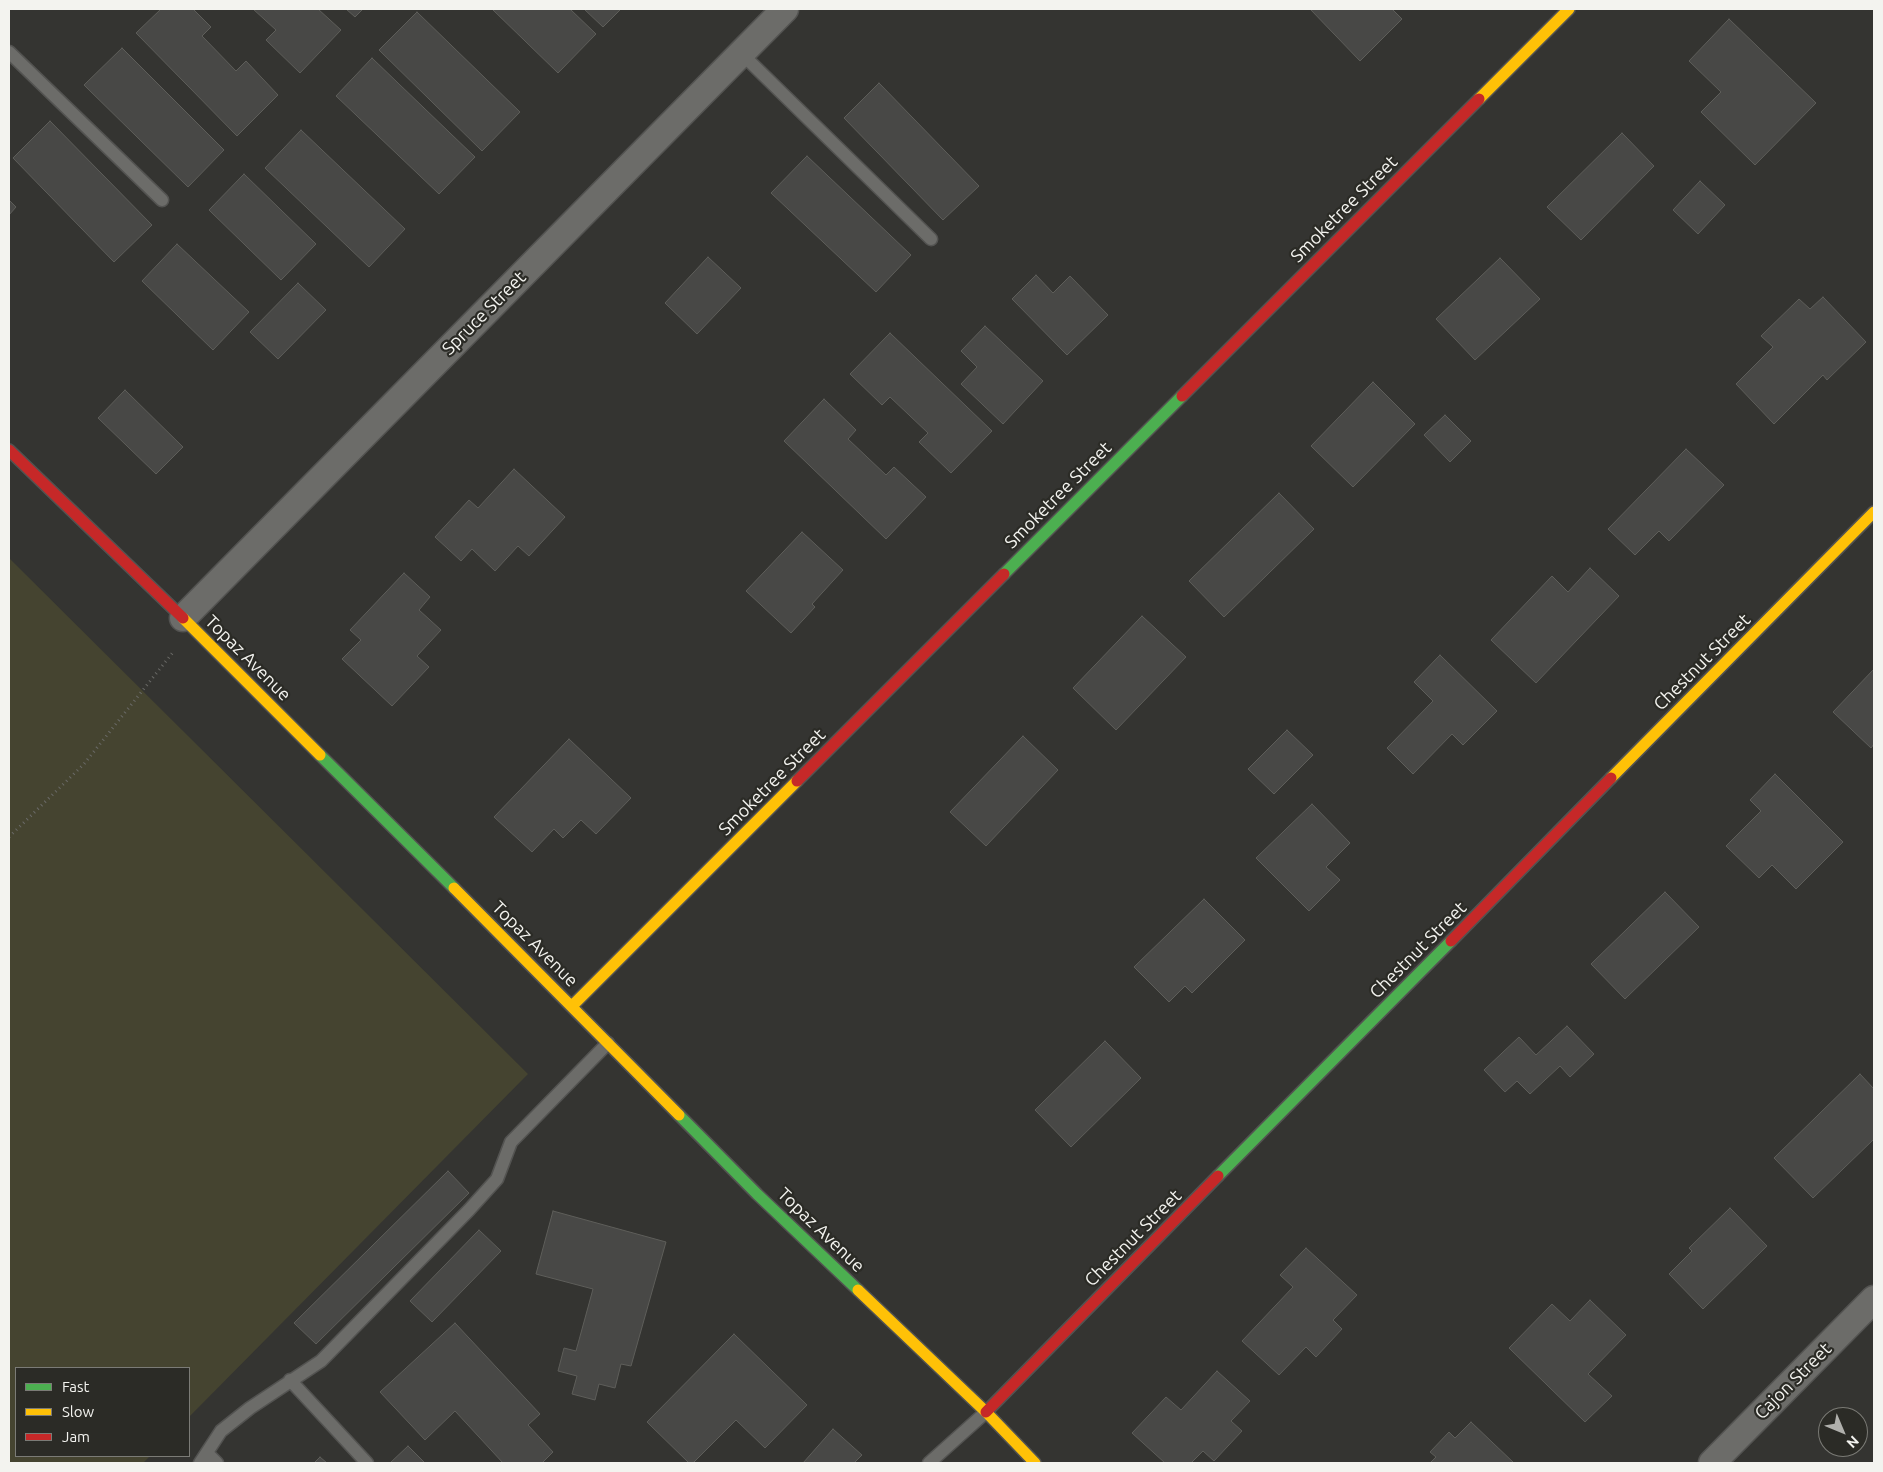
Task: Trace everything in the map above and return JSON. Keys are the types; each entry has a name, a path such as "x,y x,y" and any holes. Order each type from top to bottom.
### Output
{"street":[{"name":"Spruce Street","path":"188,623 785,9"},
{"name":"Smoketree Street","path":"572,1006 1569,9"},
{"name":"Topaz Avenue","path":"9,450 188,623 572,1006 757,1194 986,1412 1035,1463"},
{"name":"Chestnut Street","path":"986,1412 1874,512"},
{"name":"Cajon Street","path":"1712,1463 1874,1299"}],"lane":[{"path":"9,52 162,200"},
{"path":"741,53 931,240"},
{"path":"217,1463 203,1458 221,1431 250,1408 320,1361 469,1210 497,1179 511,1142 608,1043"},
{"path":"290,1380 367,1463"},
{"path":"929,1463 986,1412"}],"path":[{"path":"9,837 84,764 188,623"}],"shaded area":[{"path":"9,558 528,1074 190,1416 190,1367 15,1367 15,1457 149,1457 143,1463 9,1463"}],"building":[{"path":"161,9 193,9 211,27 202,36 236,71 246,61 278,95 237,136 136,33"},
{"path":"253,9 318,9 341,30 300,73 266,40 276,30"},
{"path":"346,9 363,9 355,17"},
{"path":"492,9 570,9 596,34 558,73"},
{"path":"584,9 621,9 603,27"},
{"path":"1310,9 1392,9 1402,19 1360,61"},
{"path":"417,12 520,112 482,151 379,50"},
{"path":"1729,19 1816,103 1755,165 1701,112 1721,92 1689,61"},
{"path":"122,48 224,150 188,187 84,85"},
{"path":"372,58 475,157 439,194 336,96"},
{"path":"879,83 979,186 943,220 844,118"},
{"path":"50,121 152,225 114,262 13,158"},
{"path":"301,130 405,229 369,267 265,168"},
{"path":"1622,133 1654,166 1581,240 1547,207"},
{"path":"807,156 911,255 876,292 771,193"},
{"path":"244,174 316,244 281,280 209,210"},
{"path":"1700,181 1725,205 1698,234 1673,210"},
{"path":"9,200 16,207 9,215"},
{"path":"177,244 249,312 213,350 142,281"},
{"path":"708,257 741,288 697,334 665,303"},
{"path":"1500,258 1540,299 1475,360 1436,319"},
{"path":"1036,275 1053,293 1070,276 1108,315 1067,355 1012,299"},
{"path":"298,283 326,310 278,359 250,332"},
{"path":"1823,297 1866,342 1827,380 1823,375 1774,424 1736,384 1773,347 1761,336 1799,299 1810,309"},
{"path":"985,326 1043,381 1003,424 961,384 977,367 961,351"},
{"path":"890,333 992,431 951,473 919,442 928,433 890,397 882,405 850,374"},
{"path":"1373,382 1415,424 1353,487 1311,446"},
{"path":"125,390 183,447 156,474 98,418"},
{"path":"824,399 856,430 848,439 886,475 894,467 926,497 886,539 784,441"},
{"path":"1445,415 1471,441 1450,462 1424,435"},
{"path":"1686,449 1724,485 1669,541 1659,531 1635,555 1608,529"},
{"path":"514,469 565,517 529,556 518,546 495,571 472,549 461,561 435,537 469,500 478,508"},
{"path":"1279,493 1314,529 1224,617 1189,581"},
{"path":"802,532 843,570 812,604 815,607 791,633 746,591"},
{"path":"1590,568 1619,596 1536,683 1491,640 1552,576 1568,592"},
{"path":"404,573 430,597 419,610 441,630 417,656 429,667 392,706 342,659 361,640 350,630"},
{"path":"1142,616 1186,657 1116,730 1073,688"},
{"path":"1440,655 1497,711 1463,745 1452,734 1413,774 1387,748 1433,701 1414,682"},
{"path":"1874,669 1874,744 1871,748 1833,712"},
{"path":"1287,730 1313,755 1274,794 1248,769"},
{"path":"1023,736 1058,770 986,846 950,812"},
{"path":"569,739 631,798 596,834 581,820 563,838 554,829 532,852 494,817"},
{"path":"1775,774 1843,842 1796,889 1772,865 1759,878 1726,846 1761,811 1750,800"},
{"path":"1312,804 1350,843 1326,867 1340,880 1309,911 1256,858"},
{"path":"1665,892 1699,927 1625,999 1591,964"},
{"path":"1204,899 1245,940 1192,993 1185,986 1169,1002 1134,967"},
{"path":"1567,1026 1594,1054 1570,1077 1560,1066 1530,1094 1517,1081 1505,1092 1484,1070 1519,1037 1536,1055"},
{"path":"1105,1041 1141,1078 1071,1147 1035,1110"},
{"path":"1860,1074 1874,1089 1874,1139 1813,1198 1774,1158"},
{"path":"448,1171 469,1193 316,1344 294,1323"},
{"path":"1730,1208 1767,1246 1703,1309 1669,1274 1692,1251 1689,1248"},
{"path":"553,1211 666,1242 631,1366 621,1364 615,1388 599,1384 595,1400 572,1394 577,1376 558,1371 564,1348 576,1351 593,1289 536,1274"},
{"path":"479,1230 501,1251 432,1322 410,1301"},
{"path":"1306,1248 1357,1295 1333,1320 1342,1329 1316,1357 1306,1347 1279,1375 1242,1341 1293,1287 1280,1275"},
{"path":"1590,1300 1626,1335 1588,1374 1612,1396 1585,1422 1509,1348 1552,1304 1570,1321"},
{"path":"455,1323 540,1414 528,1425 553,1452 542,1463 503,1463 455,1411 425,1440 380,1392"},
{"path":"734,1334 807,1405 765,1448 736,1420 693,1463 689,1463 647,1422"},
{"path":"1217,1371 1250,1401 1231,1421 1242,1431 1214,1461 1203,1451 1191,1463 1165,1463 1132,1433 1166,1397 1181,1410"},
{"path":"1471,1422 1514,1463 1430,1463 1436,1457 1430,1452 1449,1432 1455,1438"},
{"path":"833,1429 862,1455 854,1463 803,1463"},
{"path":"408,1446 425,1463 390,1463"},
{"path":"320,1457 327,1463 314,1463"}],"traffic: fast":[{"path":"1004,574 1182,396"},
{"path":"320,755 454,888"},
{"path":"1218,1176 1451,941"},
{"path":"679,1115 757,1194 858,1290"}],"traffic: slow":[{"path":"1479,99 1569,9"},
{"path":"1611,778 1874,512"},
{"path":"183,618 320,755"},
{"path":"572,1006 797,781"},
{"path":"454,888 679,1115"},
{"path":"858,1290 986,1412 1035,1463"}],"traffic: jam":[{"path":"1182,396 1479,99"},
{"path":"9,450 183,618"},
{"path":"797,781 1004,574"},
{"path":"1451,941 1611,778"},
{"path":"986,1412 1218,1176"}]}
